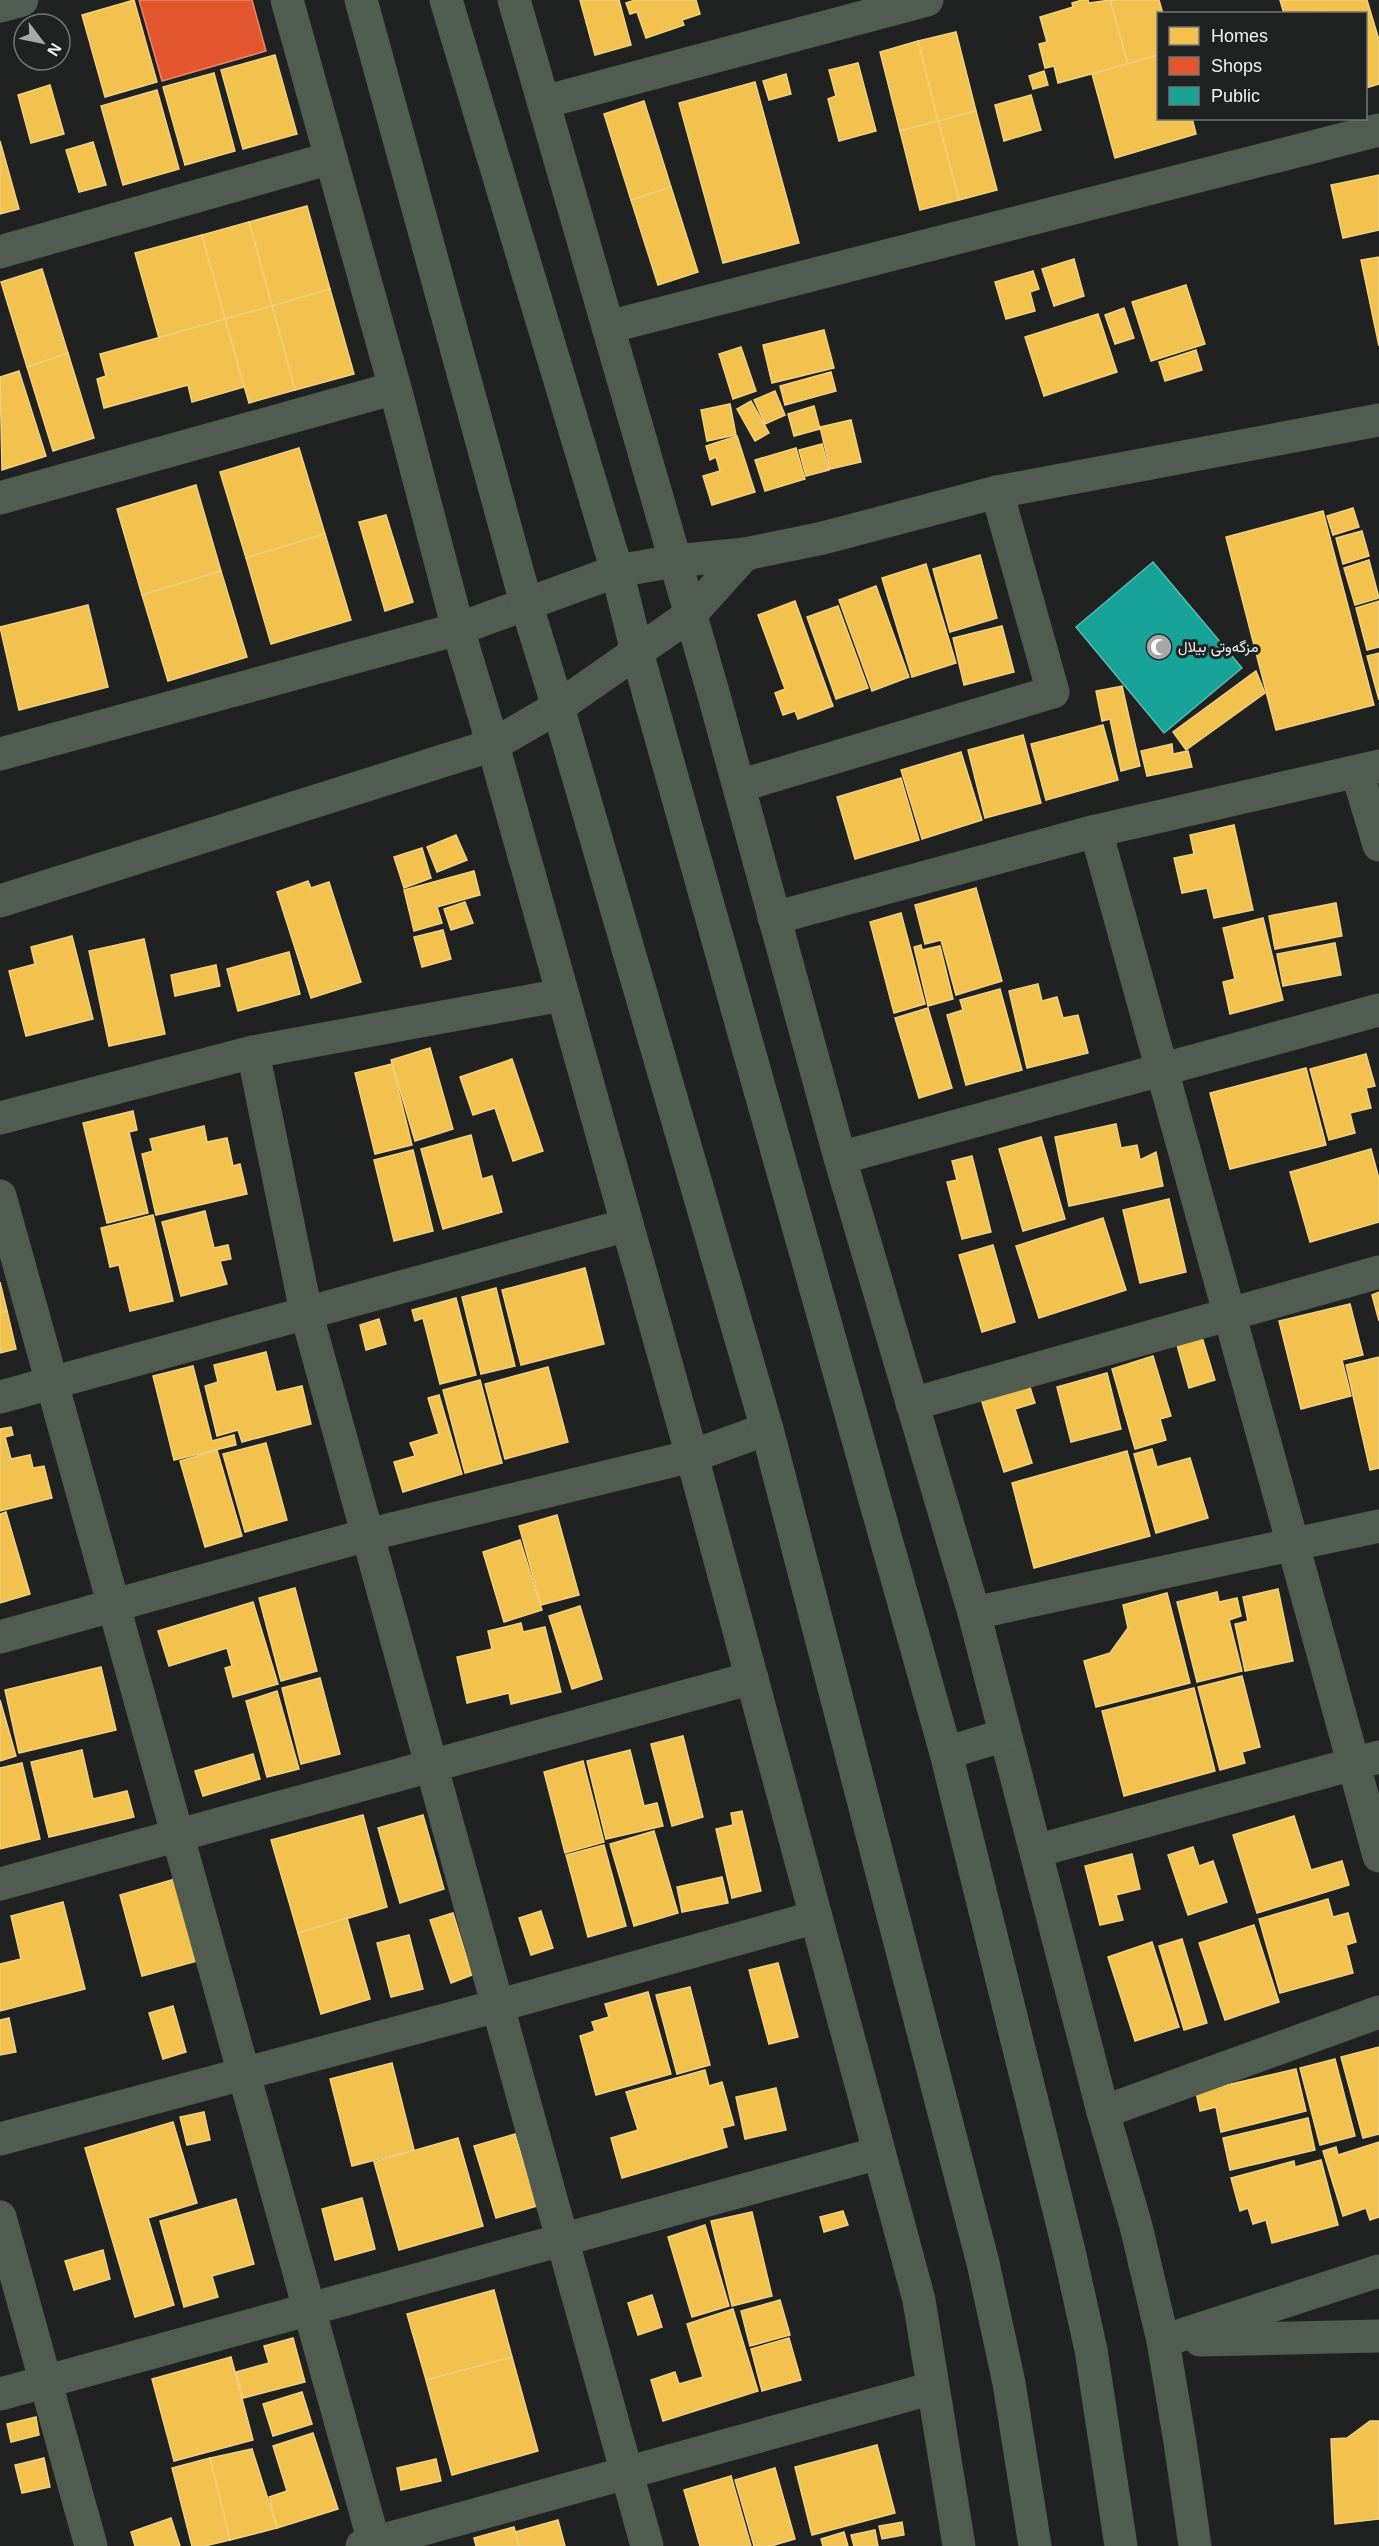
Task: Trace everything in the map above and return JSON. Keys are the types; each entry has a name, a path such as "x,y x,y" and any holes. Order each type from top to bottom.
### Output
{"main road":[{"path":"361,0 526,603 767,1429 983,2263 1009,2383 1035,2546"},
{"path":"447,0 617,571 637,652 946,1753 1069,2251 1093,2361 1121,2546"},
{"path":"946,1753 1005,1735"}],"street":[{"path":"0,6 22,0"},
{"path":"287,0 395,388 458,629 493,745 692,1456 919,2300 959,2546"},
{"path":"514,0 675,561 840,1158 974,1613 1103,2112 1136,2226 1162,2341 1180,2442 1194,2546"},
{"path":"543,102 927,0"},
{"path":"608,327 1379,130"},
{"path":"0,252 331,158"},
{"path":"0,498 395,388"},
{"path":"0,753 458,629 617,571 675,561 745,554 823,538 997,492 1379,420"},
{"path":"738,786 1053,692 997,492"},
{"path":"0,901 493,745 558,707 690,615 745,554"},
{"path":"774,918 1096,831 1368,769 1379,845"},
{"path":"1096,831 1164,1070 1228,1315 1293,1545 1367,1760 1379,1856"},
{"path":"0,1118 253,1052 562,995"},
{"path":"840,1158 1379,1010"},
{"path":"253,1052 306,1312 647,2546"},
{"path":"0,1196 309,2309 370,2545 933,2388"},
{"path":"0,1396 52,1384 627,1225"},
{"path":"912,1404 1379,1272"},
{"path":"0,1637 367,1535 692,1456 767,1429"},
{"path":"974,1613 1379,1526"},
{"path":"0,1884 752,1678"},
{"path":"1035,1851 1367,1760"},
{"path":"0,2139 497,2006 816,1917"},
{"path":"1103,2112 1379,2012"},
{"path":"0,2394 879,2153"},
{"path":"0,2217 91,2546"},
{"path":"1162,2341 1379,2271"},
{"path":"1162,2341 1379,2336"}],"building: Homes":[{"path":"134,0 157,82 105,97 82,15"},
{"path":"580,0 619,0 631,45 595,55"},
{"path":"635,0 696,0 700,14 682,20 684,25 646,38 637,12 630,14 626,3"},
{"path":"1088,0 1089,3 1110,0 1128,64 1058,83 1054,66 1045,68 1039,44 1047,42 1040,17 1073,7 1072,3"},
{"path":"1110,0 1159,0 1162,12 1157,12 1157,55 1128,64"},
{"path":"1280,0 1367,0 1379,40 1379,84 1367,88 1367,12 1283,12"},
{"path":"956,32 976,111 938,121 918,41"},
{"path":"918,41 938,121 900,131 880,52"},
{"path":"275,55 297,134 243,149 221,70"},
{"path":"1157,55 1157,120 1192,120 1196,134 1115,158 1092,74"},
{"path":"858,63 876,131 839,141 828,99 836,96 829,70"},
{"path":"1044,71 1048,85 1033,89 1029,76"},
{"path":"214,73 235,151 185,165 163,87"},
{"path":"786,74 791,94 769,100 763,81"},
{"path":"755,82 799,243 723,263 679,103"},
{"path":"50,85 64,134 31,143 18,95"},
{"path":"157,90 179,169 123,185 101,106"},
{"path":"1031,95 1041,130 1004,141 995,105"},
{"path":"644,101 671,187 631,200 604,114"},
{"path":"976,111 997,190 959,200 938,121"},
{"path":"938,121 959,200 920,210 900,131"},
{"path":"0,141 19,209 0,214"},
{"path":"93,142 106,185 79,192 66,150"},
{"path":"1379,175 1379,230 1343,238 1331,185"},
{"path":"671,187 698,272 658,285 631,200"},
{"path":"307,206 330,289 272,306 249,222"},
{"path":"249,222 272,306 225,319 202,235"},
{"path":"202,235 225,319 159,338 135,253"},
{"path":"1379,257 1379,346 1361,260"},
{"path":"1074,259 1084,296 1054,306 1042,269"},
{"path":"42,269 68,353 27,367 1,282"},
{"path":"1033,271 1039,289 1030,292 1035,311 1006,319 995,282"},
{"path":"1186,285 1205,344 1151,361 1132,302"},
{"path":"330,289 354,374 295,390 272,306"},
{"path":"272,306 295,390 249,403 225,319"},
{"path":"1124,308 1134,338 1115,344 1105,315"},
{"path":"1098,314 1117,372 1044,396 1025,337"},
{"path":"225,319 244,387 192,402 188,385 104,408 97,379 106,376 100,354"},
{"path":"824,330 834,368 772,383 763,345"},
{"path":"741,347 756,391 733,399 719,354"},
{"path":"1196,350 1202,370 1165,381 1159,362"},
{"path":"68,353 94,438 53,451 27,367"},
{"path":"19,371 46,456 2,470 0,377"},
{"path":"831,372 836,391 785,405 780,386"},
{"path":"775,391 785,415 765,424 754,400"},
{"path":"751,401 769,433 755,441 737,409"},
{"path":"730,404 736,435 707,441 701,410"},
{"path":"814,406 820,429 794,436 788,414"},
{"path":"851,420 861,462 830,469 820,427"},
{"path":"737,436 755,492 712,505 703,476 720,471 716,457 710,460 706,446"},
{"path":"822,444 829,470 806,476 799,450"},
{"path":"299,448 325,534 246,558 220,472"},
{"path":"796,448 805,479 765,491 755,460"},
{"path":"196,485 221,571 142,595 117,509"},
{"path":"1353,508 1359,527 1333,535 1327,516"},
{"path":"1323,511 1374,705 1276,730 1226,537"},
{"path":"386,515 413,602 385,611 359,522"},
{"path":"1362,531 1369,556 1343,564 1336,538"},
{"path":"325,534 351,620 271,644 246,558"},
{"path":"980,555 997,618 950,632 933,569"},
{"path":"1369,560 1379,598 1355,605 1344,568"},
{"path":"926,564 956,663 912,677 882,578"},
{"path":"221,571 247,657 168,681 142,595"},
{"path":"876,586 909,677 872,691 839,600"},
{"path":"795,601 833,706 798,719 795,711 783,715 775,693 785,689 758,615"},
{"path":"1379,601 1379,647 1367,650 1356,608"},
{"path":"88,605 108,687 19,710 0,627"},
{"path":"838,606 868,688 836,699 807,617"},
{"path":"1002,626 1014,672 964,685 953,638"},
{"path":"1379,653 1379,700 1367,656"},
{"path":"1256,671 1265,693 1186,750 1173,732"},
{"path":"1122,686 1140,766 1121,771 1110,719 1102,721 1096,691"},
{"path":"1103,725 1118,780 1046,800 1031,744"},
{"path":"1023,735 1041,803 985,818 968,750"},
{"path":"1172,744 1173,754 1188,751 1192,767 1147,776 1141,751"},
{"path":"961,752 982,820 922,839 901,770"},
{"path":"901,778 919,840 855,859 837,797"},
{"path":"1234,825 1253,910 1214,918 1207,888 1182,893 1174,858 1194,854 1190,835"},
{"path":"456,835 467,860 437,872 427,847"},
{"path":"422,848 431,878 404,888 394,857"},
{"path":"474,871 480,895 437,907 442,923 414,931 404,890"},
{"path":"308,881 311,888 329,882 361,982 311,998 277,892"},
{"path":"976,888 1002,981 956,995 941,940 925,944 915,905"},
{"path":"465,902 473,923 451,930 444,909"},
{"path":"1336,903 1342,936 1275,949 1269,916"},
{"path":"901,913 925,1004 894,1013 870,922"},
{"path":"1263,918 1283,1000 1230,1014 1223,982 1235,979 1223,928"},
{"path":"443,930 451,959 422,967 414,937"},
{"path":"72,936 93,1019 26,1036 9,971 35,964 31,947"},
{"path":"144,939 165,1034 109,1046 89,951"},
{"path":"1335,943 1341,975 1283,986 1277,954"},
{"path":"921,945 922,950 940,946 953,999 928,1006 914,947"},
{"path":"289,952 300,994 238,1011 227,969"},
{"path":"216,965 220,986 175,996 171,975"},
{"path":"1038,984 1042,1001 1057,997 1063,1018 1078,1015 1088,1053 1027,1068 1009,991"},
{"path":"1000,989 1022,1070 966,1085 947,1015 963,1010 960,1000"},
{"path":"928,1008 952,1088 919,1098 895,1018"},
{"path":"430,1048 453,1129 415,1141 391,1060"},
{"path":"1366,1054 1375,1086 1366,1088 1371,1108 1350,1113 1355,1133 1329,1140 1310,1069"},
{"path":"512,1059 543,1151 513,1161 495,1108 473,1115 460,1077"},
{"path":"392,1064 412,1145 375,1154 355,1073"},
{"path":"1306,1068 1326,1145 1230,1169 1210,1093"},
{"path":"133,1111 137,1130 129,1132 148,1213 107,1223 83,1123"},
{"path":"1116,1124 1121,1148 1137,1145 1140,1160 1156,1152 1163,1186 1069,1206 1055,1137"},
{"path":"204,1126 207,1142 227,1138 233,1166 240,1164 247,1194 156,1215 142,1154 153,1151 150,1139"},
{"path":"471,1135 482,1179 492,1176 502,1212 443,1229 421,1149"},
{"path":"1041,1137 1065,1219 1023,1231 999,1149"},
{"path":"1371,1149 1379,1179 1379,1222 1310,1242 1290,1172"},
{"path":"413,1150 433,1231 394,1241 374,1160"},
{"path":"972,1156 991,1232 962,1239 947,1182 957,1180 952,1161"},
{"path":"1169,1199 1186,1272 1140,1283 1123,1210"},
{"path":"205,1211 214,1248 228,1245 231,1259 220,1261 227,1284 181,1296 162,1222"},
{"path":"153,1215 173,1301 130,1311 119,1265 110,1267 101,1228"},
{"path":"1103,1218 1126,1290 1039,1318 1016,1246"},
{"path":"993,1245 1015,1322 982,1332 959,1255"},
{"path":"585,1268 604,1344 521,1365 502,1290"},
{"path":"0,1282 7,1311 0,1313"},
{"path":"496,1288 515,1366 481,1374 462,1297"},
{"path":"1379,1292 1379,1321 1372,1295"},
{"path":"456,1298 476,1375 440,1384 423,1318 415,1321 412,1310"},
{"path":"1350,1304 1363,1355 1342,1360 1351,1396 1301,1409 1279,1321"},
{"path":"7,1311 16,1349 0,1353 0,1313"},
{"path":"379,1319 386,1344 366,1350 360,1325"},
{"path":"1202,1337 1215,1380 1189,1388 1177,1345"},
{"path":"266,1352 276,1392 302,1386 311,1424 242,1442 238,1430 217,1436 205,1386 218,1382 214,1365"},
{"path":"1153,1356 1171,1416 1160,1419 1166,1440 1135,1449 1112,1369"},
{"path":"1379,1357 1379,1468 1370,1470 1346,1365"},
{"path":"193,1366 212,1441 234,1435 236,1445 174,1460 153,1376"},
{"path":"548,1367 568,1442 505,1459 485,1384"},
{"path":"1107,1373 1121,1429 1071,1442 1057,1387"},
{"path":"480,1380 502,1463 465,1473 443,1390"},
{"path":"1029,1384 1035,1403 1015,1409 1032,1463 1004,1472 981,1399"},
{"path":"439,1395 462,1474 403,1492 394,1462 415,1456 410,1443 439,1434 428,1398"},
{"path":"11,1427 13,1435 5,1437 11,1459 30,1455 33,1468 44,1466 52,1498 0,1511 0,1429"},
{"path":"266,1443 287,1520 245,1532 223,1454"},
{"path":"1152,1449 1157,1467 1190,1458 1208,1518 1156,1533 1134,1454"},
{"path":"217,1450 242,1536 205,1547 180,1461"},
{"path":"1127,1451 1150,1536 1034,1568 1012,1483"},
{"path":"6,1512 30,1594 0,1603 0,1514"},
{"path":"557,1515 579,1595 541,1605 519,1526"},
{"path":"520,1540 542,1610 504,1622 483,1552"},
{"path":"295,1588 317,1671 281,1681 259,1598"},
{"path":"1278,1589 1293,1661 1245,1671 1235,1624 1248,1621 1243,1597"},
{"path":"1217,1592 1219,1602 1237,1598 1241,1616 1229,1620 1242,1671 1197,1682 1177,1602"},
{"path":"1167,1593 1190,1683 1096,1707 1084,1661 1110,1653 1128,1628 1123,1605"},
{"path":"253,1602 278,1684 233,1697 225,1668 232,1666 227,1648 169,1666 158,1631"},
{"path":"580,1606 602,1679 572,1689 549,1616"},
{"path":"521,1623 523,1632 545,1627 561,1692 511,1704 509,1693 467,1703 457,1657 492,1649 488,1631"},
{"path":"101,1667 116,1730 19,1753 5,1690"},
{"path":"1242,1676 1260,1747 1242,1752 1245,1763 1220,1770 1198,1687"},
{"path":"320,1678 340,1754 301,1764 282,1688"},
{"path":"1194,1688 1215,1771 1124,1796 1102,1711"},
{"path":"277,1691 299,1769 267,1777 246,1701"},
{"path":"0,1700 16,1756 0,1761"},
{"path":"683,1736 703,1817 672,1826 651,1744"},
{"path":"82,1750 93,1799 127,1791 134,1817 49,1837 31,1762"},
{"path":"630,1750 644,1806 657,1803 663,1826 606,1839 587,1761"},
{"path":"253,1754 260,1779 203,1796 195,1771"},
{"path":"583,1761 604,1842 565,1853 544,1772"},
{"path":"22,1763 40,1839 0,1849 0,1768"},
{"path":"742,1811 761,1891 732,1898 716,1829 733,1825 731,1813"},
{"path":"363,1815 387,1907 298,1933 271,1840"},
{"path":"423,1815 444,1889 400,1903 378,1828"},
{"path":"1294,1816 1311,1870 1342,1861 1349,1885 1257,1913 1233,1835"},
{"path":"654,1831 678,1913 634,1926 610,1844"},
{"path":"604,1845 626,1926 588,1937 566,1855"},
{"path":"1193,1847 1199,1866 1213,1861 1227,1902 1188,1915 1168,1855"},
{"path":"1132,1854 1140,1889 1116,1895 1123,1920 1100,1925 1085,1866"},
{"path":"722,1877 728,1903 682,1912 677,1887"},
{"path":"175,1879 197,1961 142,1976 120,1895"},
{"path":"1328,1899 1333,1917 1348,1913 1356,1942 1346,1945 1353,1973 1280,1993 1259,1919"},
{"path":"63,1902 85,1989 0,2011 0,1964 21,1959 11,1916"},
{"path":"541,1911 553,1948 531,1955 519,1918"},
{"path":"453,1913 472,1975 451,1983 430,1920"},
{"path":"347,1918 370,1999 321,2014 298,1933"},
{"path":"1254,1925 1279,2002 1225,2020 1199,1943"},
{"path":"409,1935 423,1989 391,1997 377,1943"},
{"path":"1182,1939 1207,2023 1184,2030 1159,1946"},
{"path":"1152,1942 1179,2027 1135,2041 1108,1957"},
{"path":"778,1963 798,2037 769,2044 749,1970"},
{"path":"690,1987 710,2065 677,2074 656,1995"},
{"path":"648,1992 671,2074 596,2095 580,2036 595,2031 592,2022 609,2017 605,2004"},
{"path":"173,2006 186,2052 163,2059 149,2013"},
{"path":"9,2018 16,2052 0,2055 0,2020"},
{"path":"1379,2047 1379,2134 1363,2138 1341,2057"},
{"path":"1335,2059 1355,2136 1320,2145 1300,2068"},
{"path":"392,2063 414,2150 352,2166 330,2079"},
{"path":"1296,2069 1306,2111 1221,2132 1216,2107 1200,2111 1196,2092"},
{"path":"705,2070 709,2086 722,2082 734,2125 722,2128 727,2147 622,2178 611,2138 638,2130 626,2092"},
{"path":"776,2088 786,2130 745,2139 736,2097"},
{"path":"204,2112 210,2140 187,2145 180,2117"},
{"path":"1308,2118 1315,2150 1230,2170 1223,2138"},
{"path":"173,2122 197,2203 148,2218 174,2305 135,2317 85,2148"},
{"path":"515,2134 537,2206 496,2218 474,2146"},
{"path":"458,2138 483,2226 399,2250 374,2162"},
{"path":"1379,2142 1379,2217 1370,2220 1366,2208 1343,2216 1323,2151 1336,2147 1338,2155"},
{"path":"1321,2160 1338,2225 1272,2243 1266,2220 1253,2224 1248,2208 1240,2211 1231,2178 1294,2161 1295,2167"},
{"path":"362,2198 375,2249 335,2260 322,2209"},
{"path":"236,2199 254,2264 212,2276 218,2297 184,2307 160,2221"},
{"path":"843,2211 848,2225 824,2232 820,2217"},
{"path":"752,2212 772,2296 732,2306 711,2221"},
{"path":"705,2225 729,2306 692,2317 668,2237"},
{"path":"103,2250 110,2279 74,2290 65,2261"},
{"path":"494,2290 512,2357 426,2380 407,2314"},
{"path":"652,2295 662,2327 638,2335 628,2303"},
{"path":"780,2300 790,2335 750,2346 741,2311"},
{"path":"733,2309 758,2391 663,2421 651,2380 675,2372 679,2384 703,2377 687,2324"},
{"path":"293,2338 305,2382 243,2398 236,2372 269,2363 264,2346"},
{"path":"789,2338 801,2380 762,2391 751,2349"},
{"path":"231,2357 253,2440 174,2461 152,2379"},
{"path":"512,2357 538,2451 452,2475 426,2380"},
{"path":"302,2392 312,2424 273,2436 263,2404"},
{"path":"36,2417 39,2435 11,2442 7,2424"},
{"path":"1370,2421 1379,2421 1379,2519 1335,2524 1331,2439 1347,2438"},
{"path":"313,2433 338,2509 277,2528 269,2497 287,2491 273,2446"},
{"path":"877,2445 895,2513 812,2535 795,2467"},
{"path":"252,2449 277,2528 230,2540 210,2458"},
{"path":"44,2458 50,2487 22,2493 15,2465"},
{"path":"210,2458 230,2540 205,2546 192,2546 172,2468"},
{"path":"436,2459 441,2481 401,2490 397,2468"},
{"path":"775,2468 795,2539 771,2546 754,2546 735,2480"},
{"path":"731,2476 751,2546 700,2546 684,2490"},
{"path":"171,2518 180,2546 135,2546 131,2532"},
{"path":"558,2520 565,2546 519,2546 515,2532"},
{"path":"902,2522 904,2535 882,2539 879,2526"},
{"path":"514,2527 519,2546 476,2546 474,2538"},
{"path":"875,2530 878,2546 854,2546 851,2535"},
{"path":"844,2532 848,2546 823,2546 821,2539"}],"building: Shops":[{"path":"139,0 252,0 266,51 162,81"}],"building: Public":[{"name":"مزگەوتی بیلال","path":"1153,562 1242,668 1164,733 1076,627"}],"place":[{"name":"مزگەوتی بیلال","path":"1159,647"}]}
